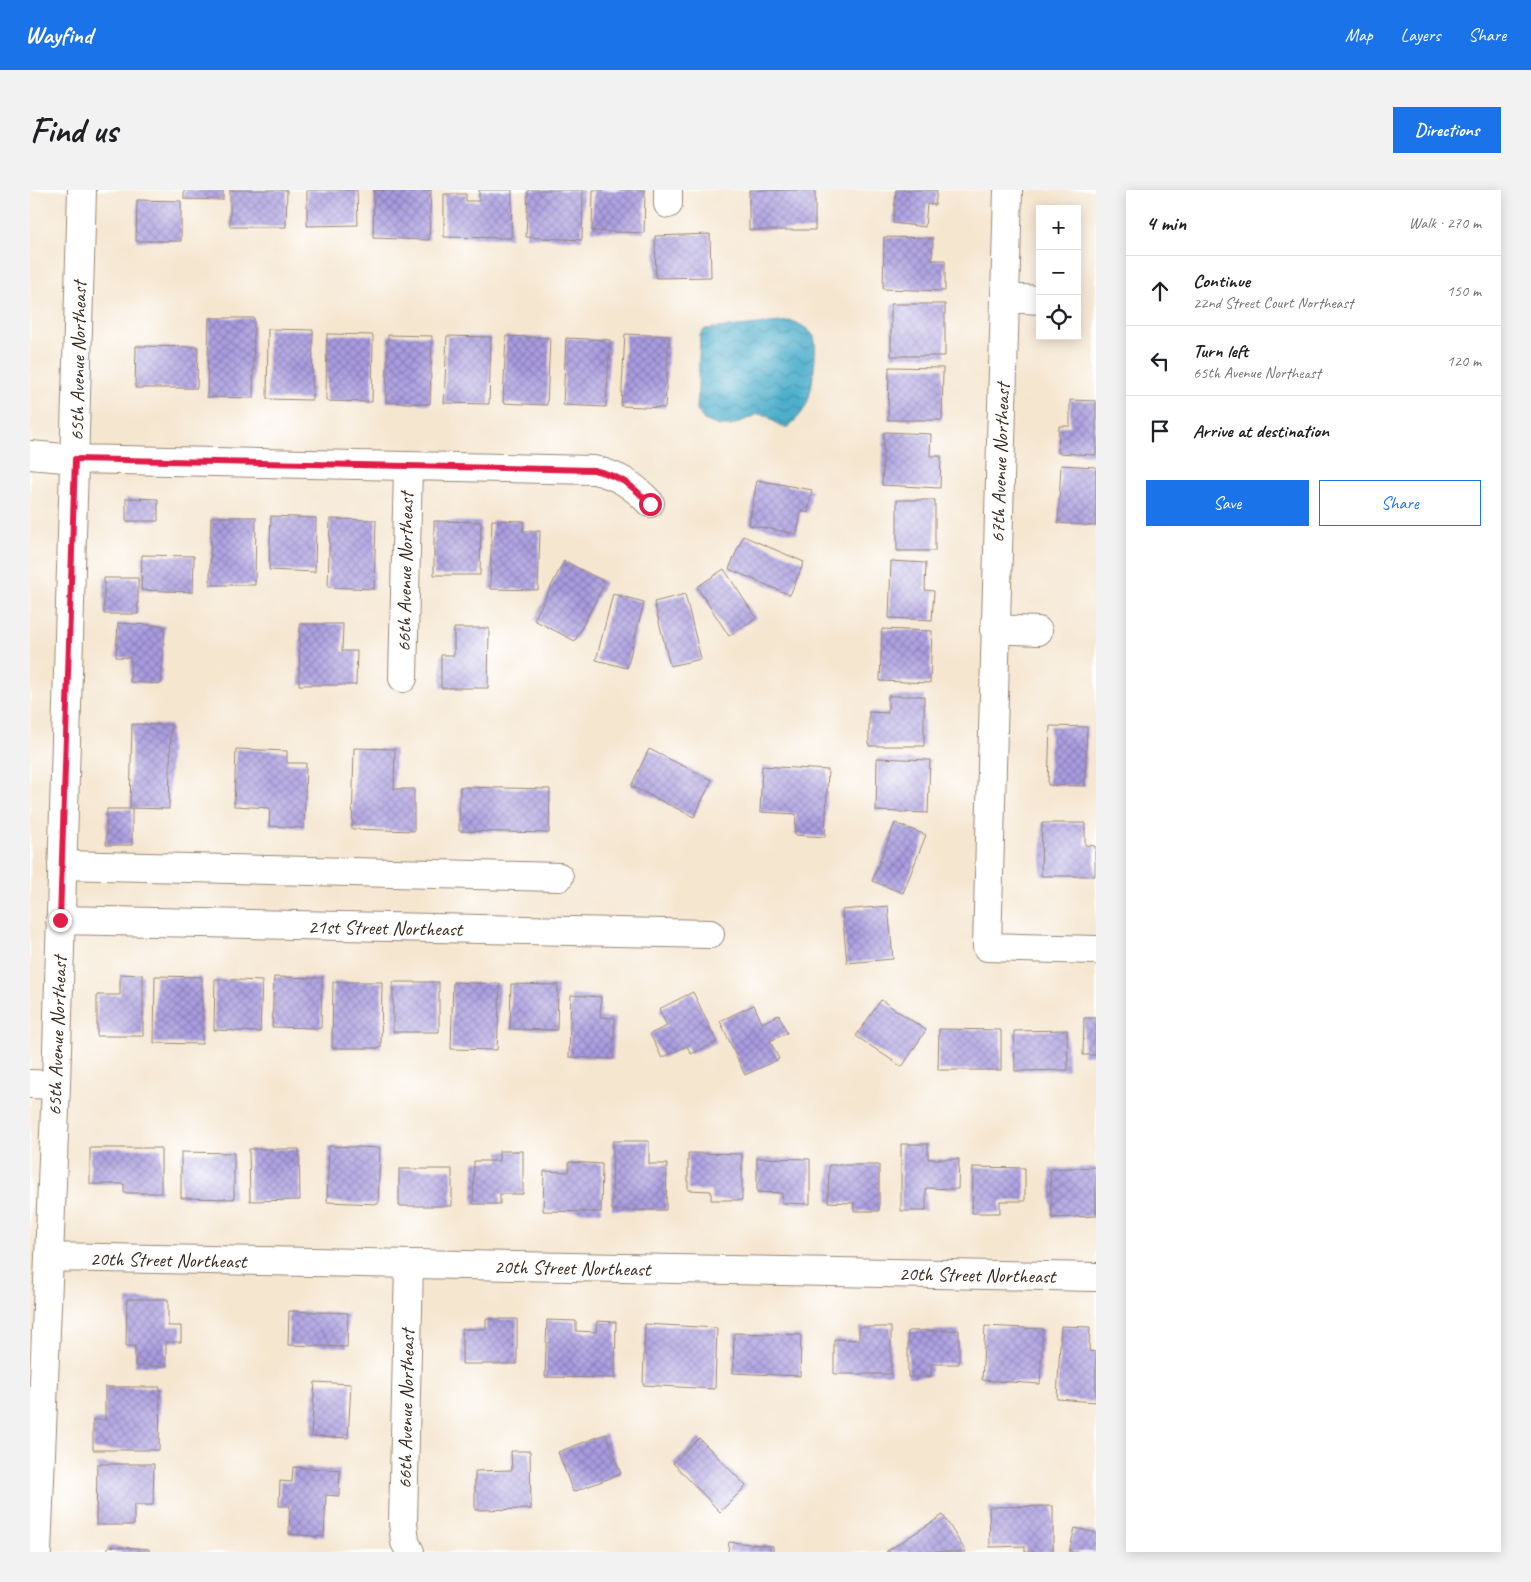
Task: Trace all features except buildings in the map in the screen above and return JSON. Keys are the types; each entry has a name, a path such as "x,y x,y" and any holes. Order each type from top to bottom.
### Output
{"street":[{"name":"65th Avenue Northeast","path":"37,1552 49,1257 43,1085 60,920 82,190"},
{"name":"67th Avenue Northeast","path":"1008,190 986,946 1096,950"},
{"path":"1005,298 1036,300"},
{"path":"30,455 75,459 594,470 616,475 633,486 650,504"},
{"name":"66th Avenue Northeast","path":"403,678 408,467"},
{"path":"994,629 1038,631"},
{"path":"62,865 559,877"},
{"name":"21st Street Northeast","path":"60,920 710,934"},
{"name":"20th Street Northeast","path":"49,1257 1096,1277"},
{"name":"66th Avenue Northeast","path":"409,1265 403,1522 405,1542 410,1552"}],"water":[{"path":"792,321 810,332 815,342 811,389 807,403 799,416 788,427 781,427 766,415 758,414 731,426 719,426 704,420 697,410 700,335 705,329"}],"route":[{"path":"60,920 75,459 594,470 616,475 633,486 650,504"}]}
